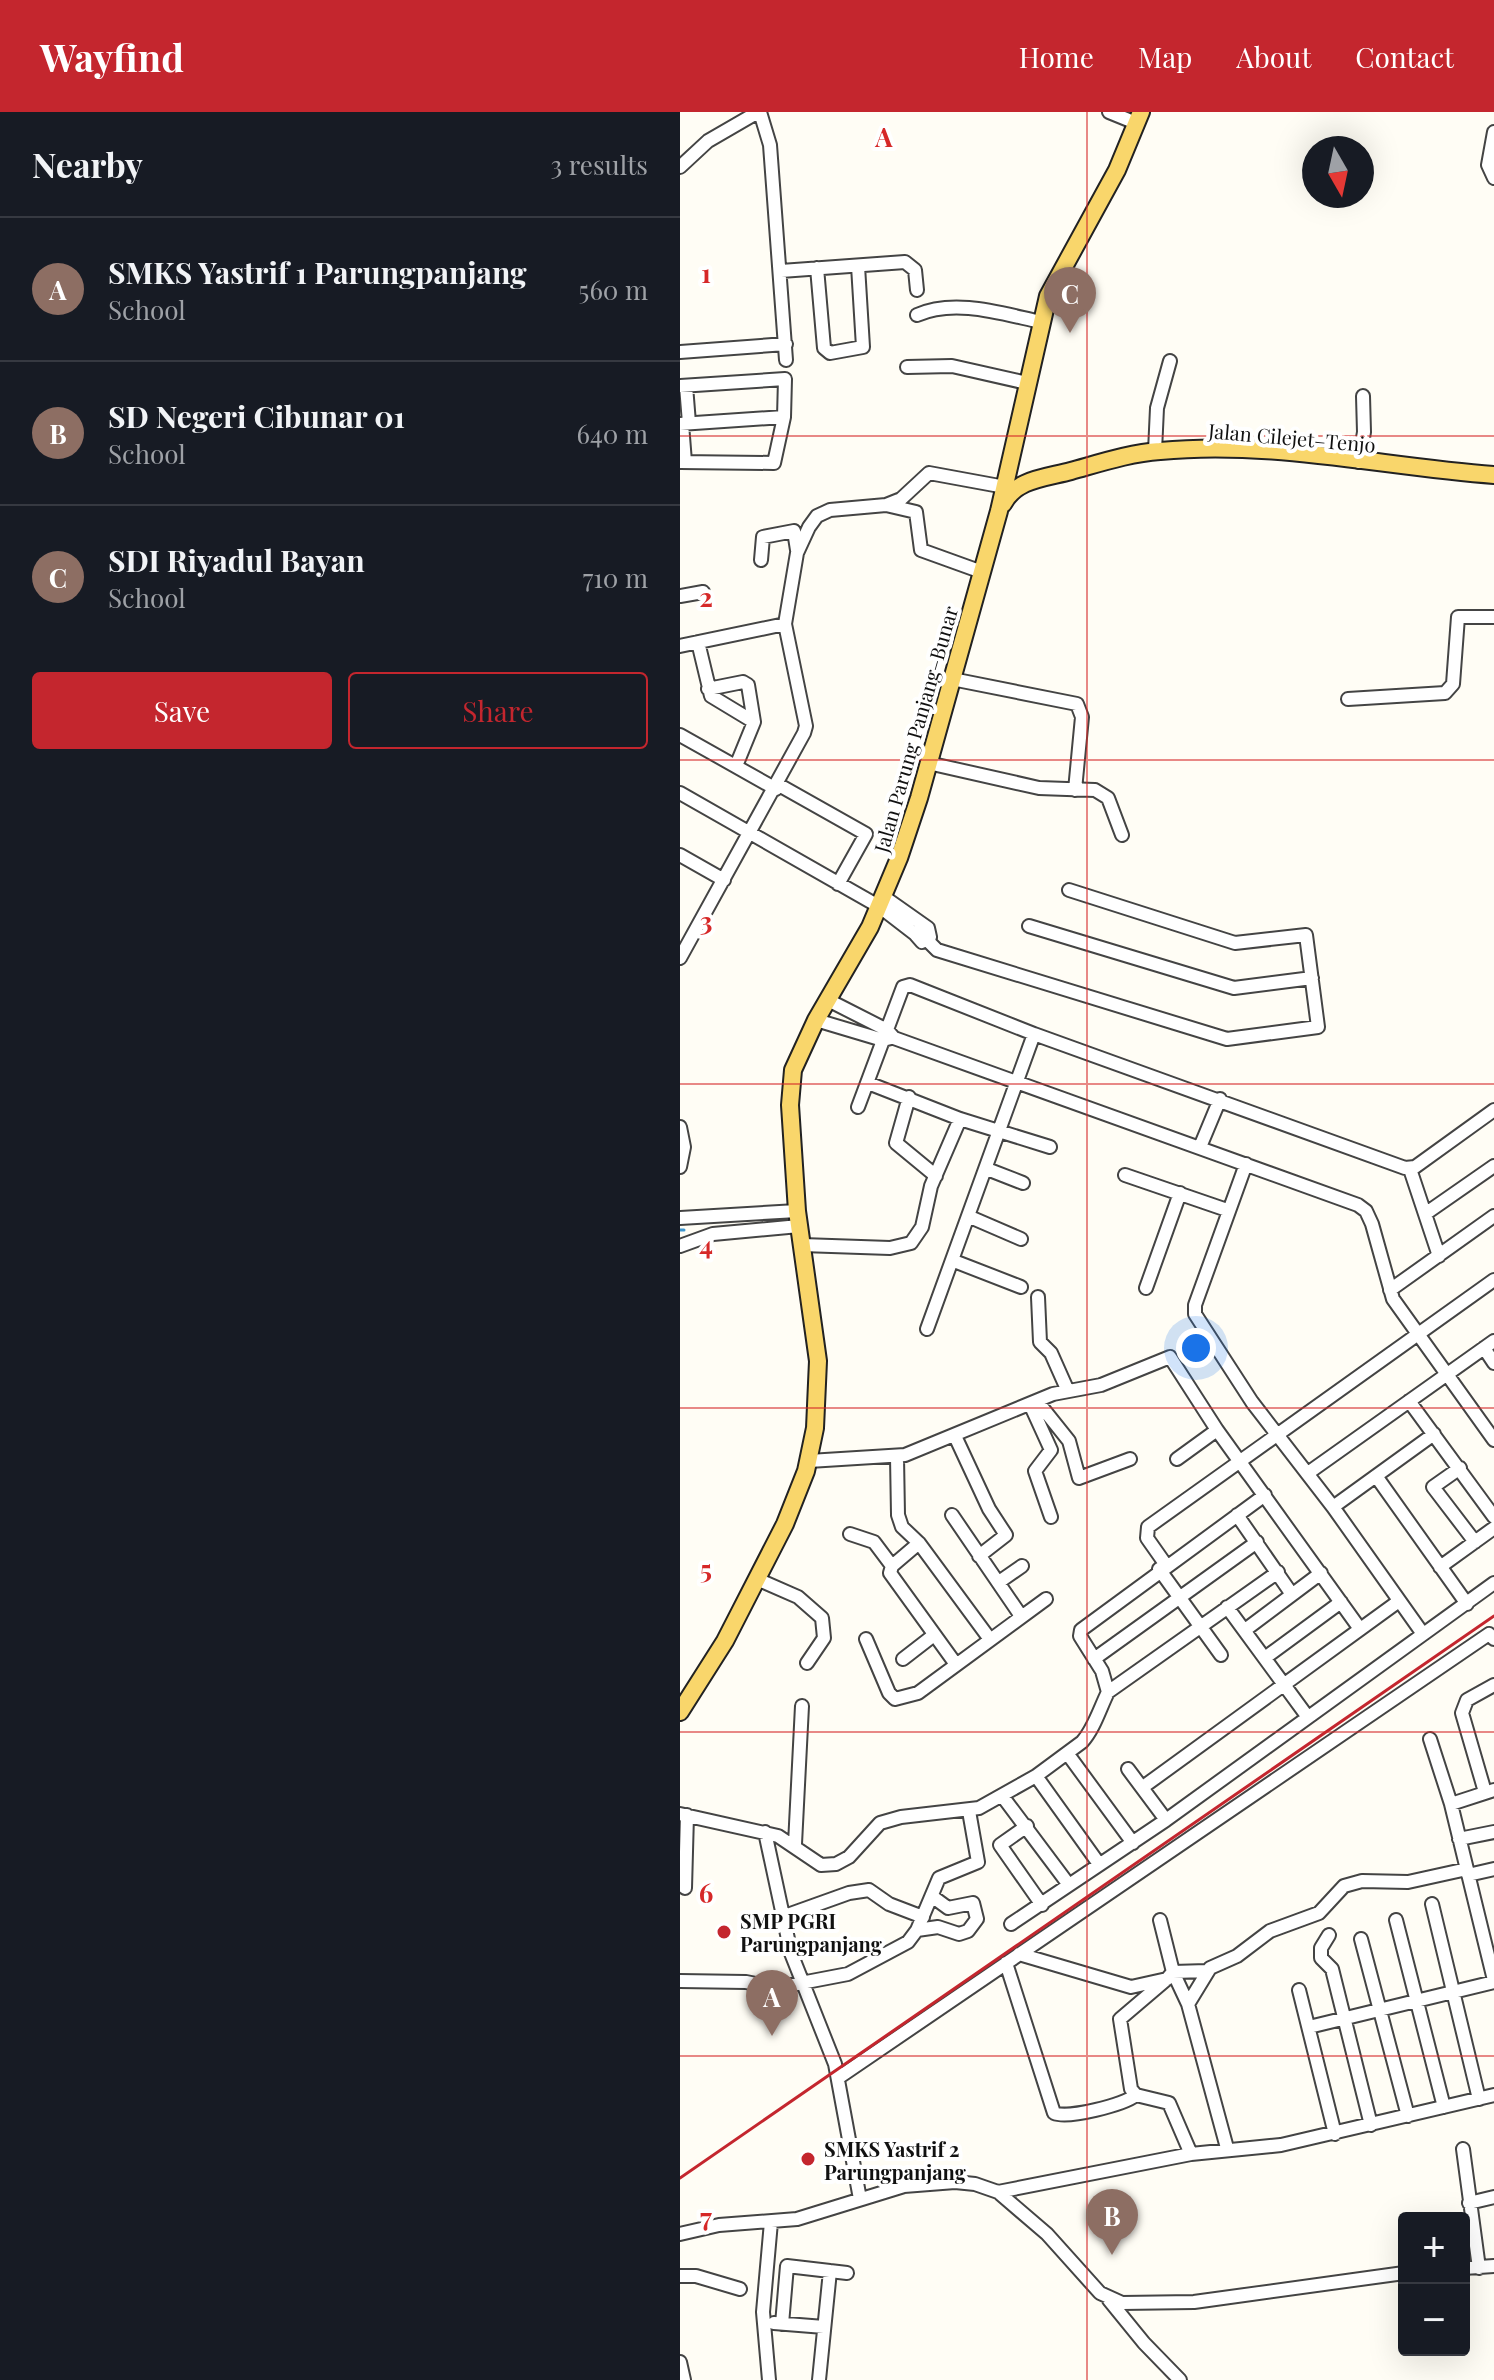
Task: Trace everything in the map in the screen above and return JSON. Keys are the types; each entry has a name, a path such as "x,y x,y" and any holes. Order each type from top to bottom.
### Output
{"main road":[{"name":"Jalan Parung Panjang–Bunar","path":"680,1712 687,1691 757,1579 785,1524 809,1461 819,1401 818,1361 798,1218 790,1085 793,1070 816,1020 882,902 928,763 999,511 1041,322 1053,283 1117,170 1139,117"},
{"name":"Jalan Cilejet–Tenjo","path":"999,511 1009,492 1041,478 1155,451 1212,447 1494,475"},
{"path":"1013,455 1017,472 1041,478"}],"street":[{"path":"680,167 708,141 759,112 770,145 786,360"},
{"path":"1109,112 1139,117"},
{"path":"1494,132 1488,165 1494,178"},
{"path":"781,271 909,263 915,270 917,290"},
{"path":"817,268 824,348 830,353 859,351 863,347 858,266"},
{"path":"917,315 943,308 987,310 1041,322"},
{"path":"680,352 786,344"},
{"path":"1155,451 1157,408 1170,361"},
{"path":"907,367 952,366 1027,383"},
{"path":"785,379 784,417 774,463 682,462 683,386 785,379"},
{"path":"1359,462 1364,432 1363,396"},
{"path":"684,423 784,417"},
{"path":"680,958 777,787 806,726 786,619 797,553 813,521 823,513 886,505 901,499 929,473 1005,487"},
{"path":"886,505 916,512 921,550 982,572"},
{"path":"761,560 763,537 772,533 794,531 797,553"},
{"path":"680,596 703,592"},
{"path":"1348,699 1445,693 1453,684 1458,617 1494,617"},
{"path":"680,646 786,619"},
{"path":"698,642 708,689 715,699 754,722"},
{"path":"952,679 1077,704 1082,717 1075,790"},
{"path":"708,689 746,683 754,722 736,766"},
{"path":"680,735 866,834 838,884"},
{"path":"928,763 1019,784 1095,790 1108,798 1122,835"},
{"path":"680,793 838,884 882,902 919,930 930,932 928,941 937,950 1227,1039 1318,1027 1306,935 1235,943 1069,890"},
{"path":"681,857 724,880"},
{"path":"1029,926 1234,988 1312,978"},
{"path":"858,1107 888,1036 903,987 910,985 1034,1034 1410,1169"},
{"path":"828,1000 888,1036"},
{"path":"816,1020 888,1036 1018,1081 1348,1200 1366,1211 1390,1290 1418,1335 1449,1373 1494,1440"},
{"path":"927,1329 1034,1034"},
{"path":"868,1083 960,1119 1050,1147"},
{"path":"909,1097 896,1143 936,1176"},
{"path":"1200,1147 1220,1099"},
{"path":"1410,1169 1494,1110"},
{"path":"802,1245 903,1247 918,1237 936,1176 960,1119"},
{"path":"680,1127 680,1167"},
{"path":"1246,1164 1227,1210 1195,1305 1195,1314 1278,1436 1333,1507 1423,1634"},
{"path":"1425,1214 1494,1166"},
{"path":"987,1169 1023,1183"},
{"path":"1410,1169 1439,1256"},
{"path":"1125,1175 1227,1210"},
{"path":"1146,1288 1180,1193"},
{"path":"1390,1290 1494,1216"},
{"path":"970,1217 1021,1239"},
{"path":"680,1218 798,1218"},
{"path":"696,1218 700,1238"},
{"path":"680,1246 700,1238 798,1218"},
{"path":"954,1261 1021,1287"},
{"path":"1221,1655 1198,1627 1162,1567 1147,1538 1148,1527 1494,1280"},
{"path":"1038,1297 1040,1342 1051,1353 1067,1389"},
{"path":"1308,1473 1489,1344 1494,1363"},
{"path":"809,1461 897,1457 1067,1389 1101,1385 1170,1357 1217,1430 1360,1629"},
{"path":"1409,1401 1494,1517"},
{"path":"1034,1402 1069,1441 1079,1478 1130,1459"},
{"path":"1034,1402 1051,1450 1035,1471 1051,1517"},
{"path":"1177,1459 1217,1430"},
{"path":"1333,1507 1434,1434"},
{"path":"955,1436 989,1509 1006,1535 979,1556"},
{"path":"897,1457 899,1520 989,1638"},
{"path":"1460,1468 1433,1487 1475,1542"},
{"path":"1376,1476 1467,1604"},
{"path":"1108,1692 1105,1677 1080,1636 1081,1630 1162,1567 1265,1495"},
{"path":"952,1515 1021,1616"},
{"path":"1237,1515 1291,1593"},
{"path":"1440,1567 1494,1528"},
{"path":"850,1534 874,1542 892,1566 892,1576 955,1663"},
{"path":"1094,1659 1257,1542"},
{"path":"892,1566 919,1543"},
{"path":"999,1582 1022,1566"},
{"path":"685,1888 683,1814 765,1832 795,1844 821,1865 836,1864 849,1857 880,1823 901,1817 969,1811 1003,1797 1036,1776 1091,1732 1095,1714 1108,1692 1278,1572"},
{"path":"1245,1630 1321,1573"},
{"path":"757,1579 798,1597 822,1618 824,1638 807,1663"},
{"path":"1011,1924 1166,1820 1494,1583"},
{"path":"866,1639 889,1693 895,1699 918,1693 1046,1599"},
{"path":"1143,1787 1399,1601"},
{"path":"1266,1657 1341,1602"},
{"path":"1227,1607 1307,1716"},
{"path":"838,2078 1489,1634 1494,1639"},
{"path":"903,1659 934,1635"},
{"path":"1451,1804 1489,1791 1462,1713 1464,1702 1494,1685"},
{"path":"795,1844 802,1706"},
{"path":"1309,2027 1494,1981 1451,1804 1430,1739"},
{"path":"1067,1753 1133,1843"},
{"path":"1128,1769 1166,1820"},
{"path":"1036,1776 1099,1864"},
{"path":"1003,1797 1069,1885"},
{"path":"680,1981 746,1982 775,1988 848,1974 893,1953 917,1930 942,1875 978,1862 969,1811"},
{"path":"1027,1826 1000,1845 1042,1905"},
{"path":"765,1832 782,1917 838,2078 860,2199"},
{"path":"1459,1839 1494,1832"},
{"path":"1019,1954 1131,1987 1170,1976 1207,1971 1237,1956 1270,1931 1319,1913 1336,1893 1352,1883 1394,1883 1494,1869"},
{"path":"782,1917 849,1893 869,1890 889,1904 923,1917"},
{"path":"917,1930 938,1927 959,1934 968,1931 977,1919 973,1903 963,1902 948,1908 933,1897"},
{"path":"1432,1904 1479,2099"},
{"path":"1160,1920 1170,1976 1188,2004 1227,2148"},
{"path":"1396,1920 1444,2107"},
{"path":"1329,1935 1320,1952 1332,1969 1371,2125"},
{"path":"1361,1939 1408,2116"},
{"path":"1006,1963 1054,2113 1066,2115 1126,2102 1136,2095 1157,2097 1169,2103 1191,2154"},
{"path":"1188,2004 1207,1971"},
{"path":"1136,2095 1131,2089 1119,2023 1124,2014 1170,1976"},
{"path":"1299,1990 1335,2134"},
{"path":"998,2192 1227,2148 1281,2145 1494,2095"},
{"path":"1463,2149 1479,2268"},
{"path":"680,2234 719,2225 771,2222 823,2212 882,2190 922,2183 975,2184 998,2192 1034,2221 1180,2380"},
{"path":"1469,2203 1494,2197"},
{"path":"769,2380 763,2322 771,2222"},
{"path":"782,2324 787,2266 847,2273"},
{"path":"1470,2268 1494,2266"},
{"path":"819,2380 830,2271"},
{"path":"1109,2300 1142,2305 1194,2302 1398,2274"},
{"path":"680,2276 696,2276 740,2289"},
{"path":"763,2322 824,2327"},
{"path":"680,2362 684,2380"}],"railway":[{"path":"680,2178 1494,1616"}],"place":[{"name":"SDI Riyadul Bayan","path":"1070,333"},
{"name":"SMP PGRI Parungpanjang","path":"724,1932"},
{"name":"SMKS Yastrif 1 Parungpanjang","path":"772,2036"},
{"name":"SMKS Yastrif 2 Parungpanjang","path":"808,2159"},
{"name":"SD Negeri Cibunar 01","path":"1112,2255"}]}
